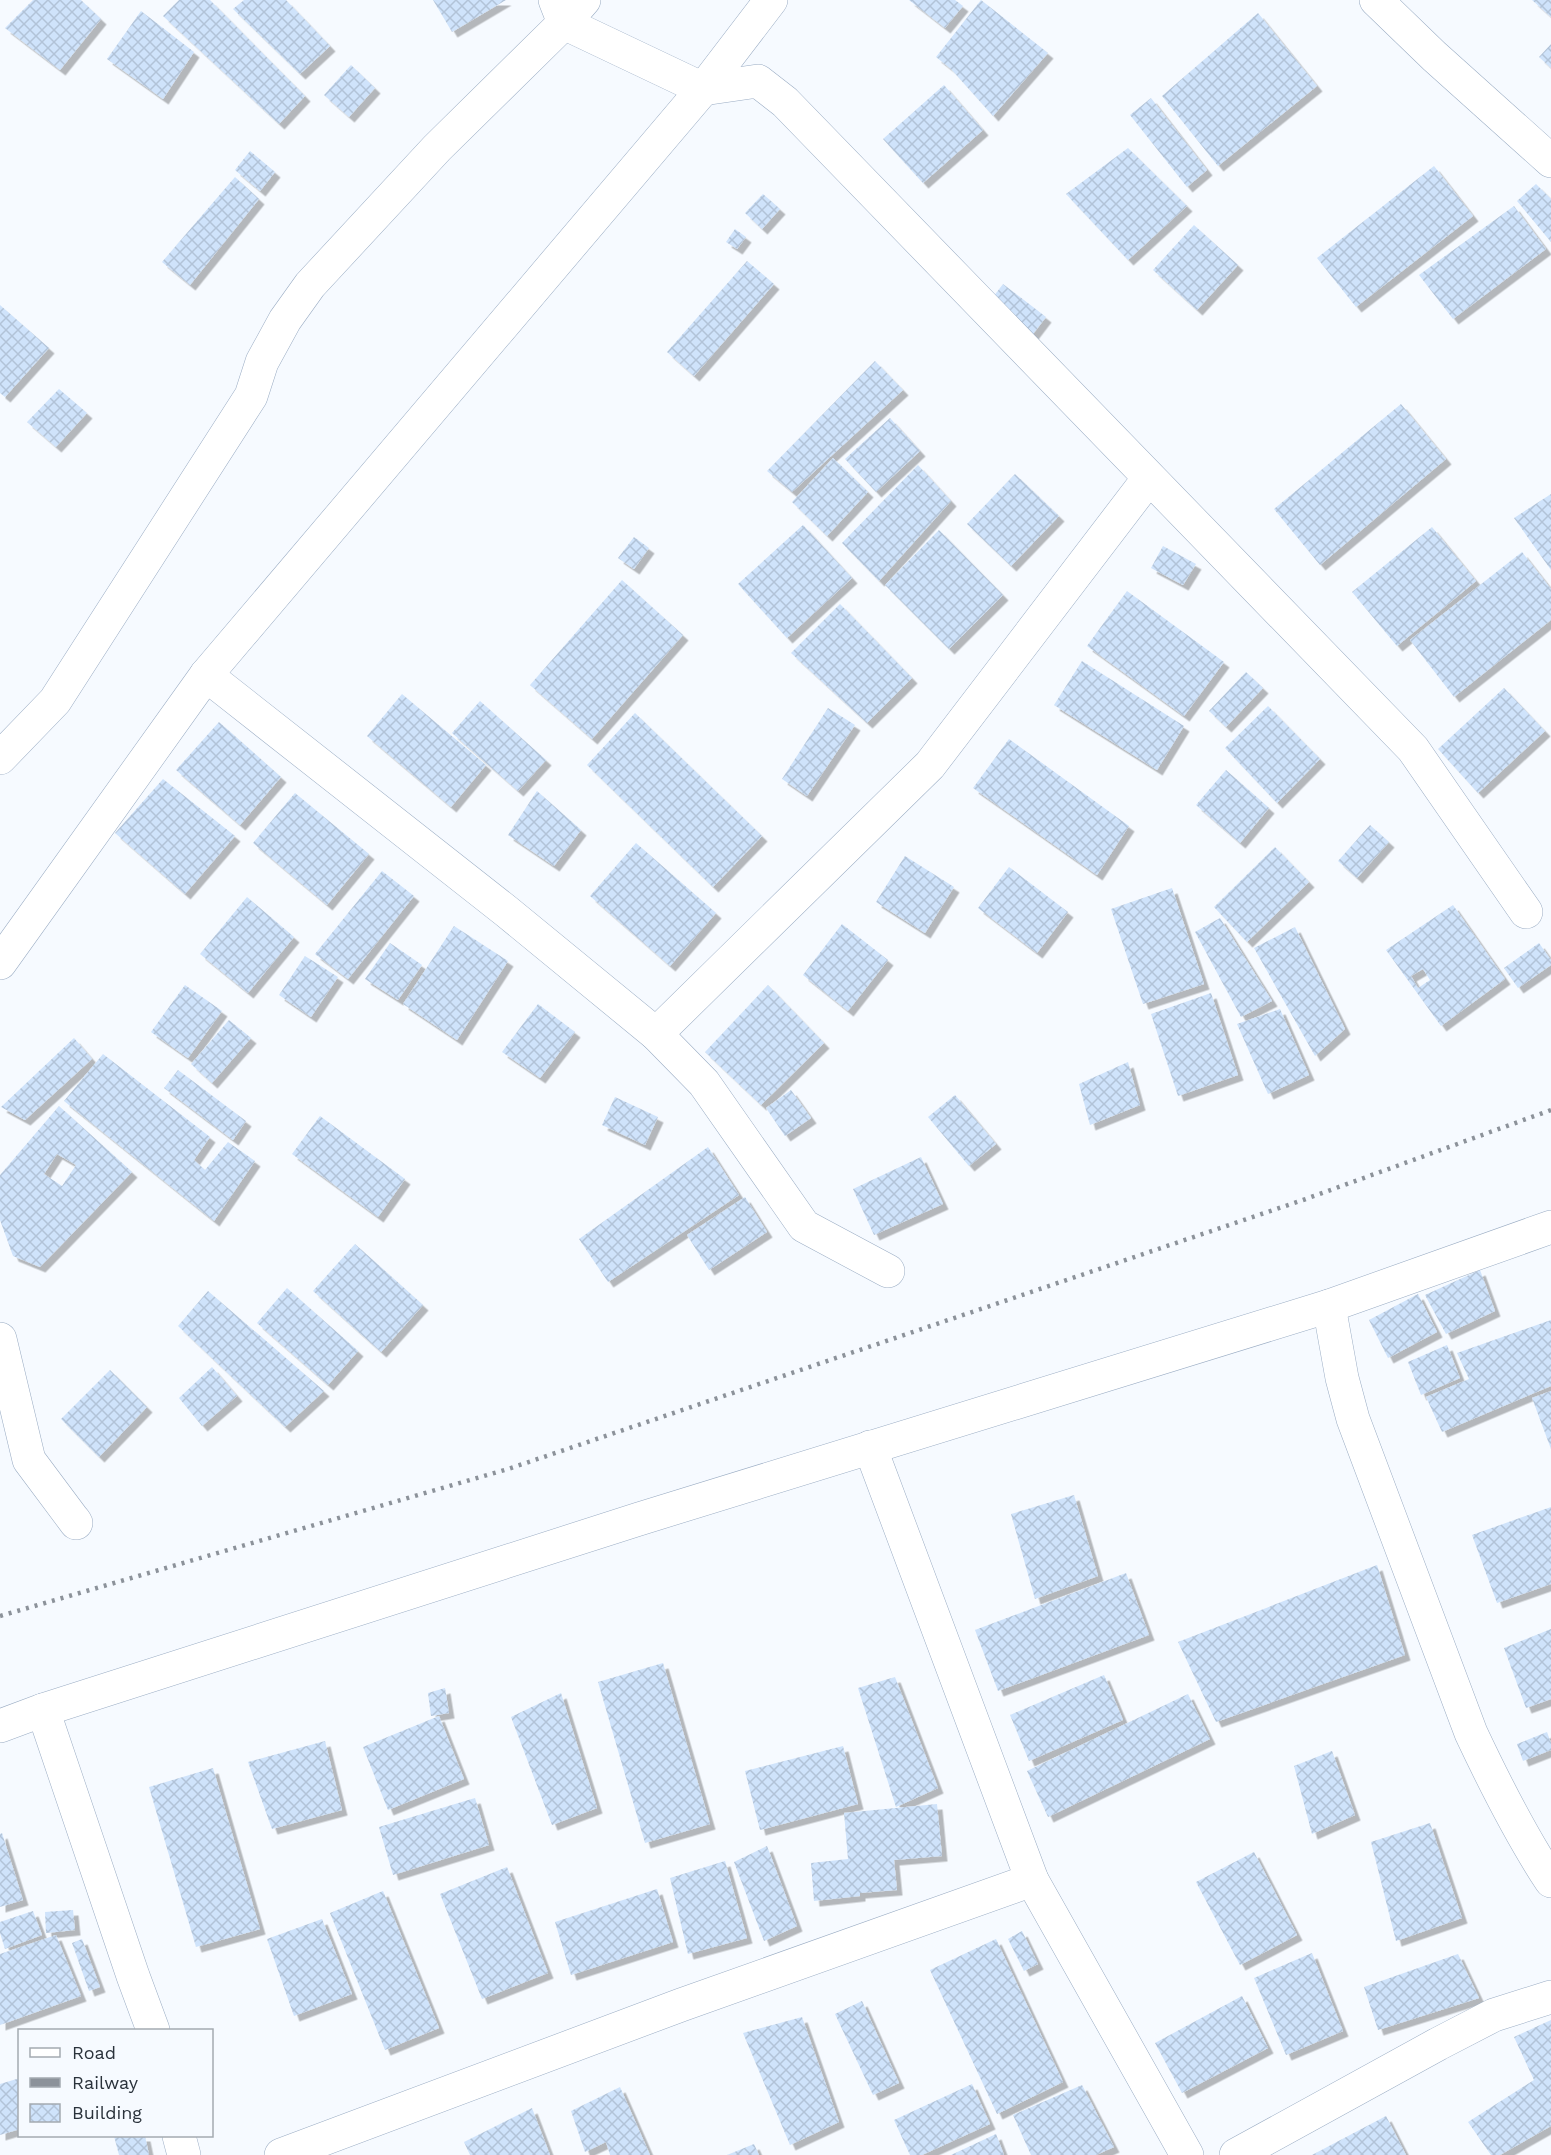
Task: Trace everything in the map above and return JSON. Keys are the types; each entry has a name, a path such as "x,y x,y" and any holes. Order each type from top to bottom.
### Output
{"street":[{"path":"0,963 206,675 703,89 771,0"},
{"path":"1376,0 1434,56 1551,161"},
{"path":"0,758 55,701 251,396 262,362 285,320 310,285 567,8 703,89 758,81 785,102 1413,749 1526,912"},
{"path":"656,1034 930,765 1149,478"},
{"path":"206,675 506,911 656,1034 704,1083 804,1226 888,1270"},
{"path":"0,1726 43,1710 639,1519 1329,1306 1551,1227"},
{"path":"1329,1306 1342,1378 1353,1419 1471,1732 1494,1782 1533,1854 1551,1881"},
{"path":"0,1339 29,1460 76,1523 74,1520"},
{"path":"870,1447 1032,1880 1187,2155"},
{"path":"43,1710 152,2029"},
{"path":"281,2155 692,2001 1032,1880"},
{"path":"1236,2155 1494,2015 1551,1997"},
{"path":"179,2137 183,2155"}],"building":[{"path":"33,0 81,0 101,19 60,70 5,28"},
{"path":"179,0 210,0 305,96 279,124 163,16"},
{"path":"244,0 286,0 330,46 300,74 233,9"},
{"path":"433,0 506,0 452,32"},
{"path":"909,0 955,0 963,6 945,28"},
{"path":"981,0 1048,53 993,116 951,69 936,57"},
{"path":"1532,0 1551,0 1551,17"},
{"path":"141,11 194,52 163,99 107,59"},
{"path":"1258,13 1317,86 1218,166 1162,96"},
{"path":"1551,44 1551,68 1539,57"},
{"path":"351,65 375,88 349,117 324,95"},
{"path":"944,85 983,130 923,183 883,139"},
{"path":"1151,98 1207,170 1187,187 1130,115"},
{"path":"1128,148 1187,206 1128,260 1066,194"},
{"path":"250,151 275,172 260,191 235,170"},
{"path":"1434,166 1473,216 1356,307 1317,258"},
{"path":"235,177 259,199 190,285 162,262"},
{"path":"1536,184 1551,199 1551,242 1517,201"},
{"path":"763,194 780,209 762,229 745,213"},
{"path":"1514,206 1546,249 1453,319 1419,275"},
{"path":"1194,225 1238,265 1197,310 1153,270"},
{"path":"735,229 746,237 737,249 726,242"},
{"path":"747,261 774,284 694,376 667,352"},
{"path":"1003,284 1046,317 1030,338 987,305"},
{"path":"0,305 49,348 5,397 0,393"},
{"path":"875,361 903,390 792,492 767,471"},
{"path":"59,389 87,413 56,447 27,422"},
{"path":"1401,404 1446,459 1320,565 1274,509"},
{"path":"890,418 920,451 876,492 845,459"},
{"path":"833,458 868,492 827,536 792,502"},
{"path":"918,465 951,501 879,581 842,543"},
{"path":"1015,474 1059,516 1011,566 967,524"},
{"path":"1551,494 1551,570 1514,518"},
{"path":"803,525 852,578 787,638 738,584"},
{"path":"1432,527 1476,581 1397,646 1352,592"},
{"path":"939,530 1003,595 949,649 885,585"},
{"path":"634,537 649,548 634,569 618,558"},
{"path":"1163,546 1196,564 1183,585 1151,568"},
{"path":"1522,552 1551,589 1551,620 1454,697 1410,640"},
{"path":"622,580 683,635 592,739 530,685"},
{"path":"1127,591 1224,662 1184,716 1087,646"},
{"path":"840,604 912,678 867,723 791,653"},
{"path":"1082,661 1184,726 1157,770 1054,705"},
{"path":"1246,672 1263,688 1226,727 1209,711"},
{"path":"1504,688 1545,731 1478,793 1438,749"},
{"path":"402,694 486,765 451,807 367,736"},
{"path":"480,701 546,760 518,791 452,733"},
{"path":"1268,706 1320,759 1277,803 1225,748"},
{"path":"828,708 855,725 807,796 782,779"},
{"path":"635,713 762,836 713,887 587,765"},
{"path":"219,722 281,777 240,825 176,770"},
{"path":"1009,739 1129,826 1097,875 973,788"},
{"path":"1226,770 1269,808 1240,843 1196,805"},
{"path":"163,779 235,836 185,894 115,833"},
{"path":"537,791 581,830 554,866 508,835"},
{"path":"295,793 369,854 327,905 253,843"},
{"path":"1370,825 1389,842 1357,878 1338,861"},
{"path":"636,843 716,913 670,966 590,896"},
{"path":"1275,847 1309,882 1247,942 1214,907"},
{"path":"905,856 954,887 925,933 876,902"},
{"path":"1009,867 1068,912 1037,953 978,908"},
{"path":"382,871 414,896 348,979 315,954"},
{"path":"1172,888 1204,984 1143,1004 1111,909"},
{"path":"247,897 294,937 248,993 200,954"},
{"path":"1453,905 1505,979 1441,1026 1386,950","holes":["1423,969 1430,980 1418,988 1411,976"]},
{"path":"1220,918 1272,1001 1241,1017 1195,932"},
{"path":"842,924 888,960 848,1011 803,975"},
{"path":"454,926 508,961 457,1040 403,1004"},
{"path":"1295,927 1345,1029 1315,1056 1254,948"},
{"path":"390,943 422,965 398,1000 365,979"},
{"path":"1539,943 1551,960 1551,965 1518,988 1504,968"},
{"path":"305,956 338,977 311,1017 279,995"},
{"path":"185,985 222,1011 188,1058 151,1032"},
{"path":"768,985 824,1043 761,1105 705,1052"},
{"path":"1211,993 1238,1075 1178,1096 1151,1014"},
{"path":"538,1004 575,1032 540,1078 502,1052"},
{"path":"1280,1009 1309,1075 1268,1094 1237,1024"},
{"path":"229,1020 251,1038 212,1083 191,1064"},
{"path":"74,1038 92,1059 25,1120 1,1107"},
{"path":"103,1054 210,1137 194,1160 205,1170 228,1142 255,1161 214,1221 64,1101"},
{"path":"1128,1062 1140,1105 1090,1125 1079,1084"},
{"path":"178,1070 246,1121 233,1140 164,1088"},
{"path":"791,1090 811,1118 785,1136 766,1108"},
{"path":"955,1095 996,1144 969,1166 928,1117"},
{"path":"615,1097 658,1117 645,1145 602,1125"},
{"path":"59,1106 132,1172 40,1267 13,1256 0,1220 0,1175","holes":["57,1154 76,1165 62,1186 44,1174"]},
{"path":"320,1116 405,1179 378,1217 292,1154"},
{"path":"708,1147 739,1195 608,1282 579,1239"},
{"path":"921,1157 943,1204 874,1235 853,1189"},
{"path":"745,1197 767,1232 709,1270 687,1235"},
{"path":"355,1244 423,1305 381,1352 313,1291"},
{"path":"1480,1270 1495,1311 1446,1334 1425,1295"},
{"path":"287,1288 358,1351 328,1385 257,1323"},
{"path":"208,1291 324,1391 285,1427 178,1326"},
{"path":"1418,1294 1437,1332 1388,1358 1369,1320"},
{"path":"1551,1320 1551,1386 1442,1432 1426,1397 1469,1379 1457,1353"},
{"path":"1447,1345 1460,1378 1421,1395 1408,1362"},
{"path":"212,1367 237,1396 202,1426 179,1398"},
{"path":"110,1370 147,1407 99,1457 61,1419"},
{"path":"1551,1391 1551,1449 1532,1398"},
{"path":"1074,1495 1098,1576 1035,1599 1011,1514"},
{"path":"1551,1507 1551,1584 1497,1603 1472,1535"},
{"path":"1377,1565 1405,1655 1216,1722 1178,1642"},
{"path":"1126,1573 1149,1635 998,1691 975,1630"},
{"path":"1551,1629 1551,1699 1526,1708 1504,1648"},
{"path":"663,1663 710,1824 645,1843 598,1682"},
{"path":"1104,1675 1123,1720 1029,1761 1010,1715"},
{"path":"895,1677 938,1788 896,1807 858,1688"},
{"path":"445,1688 449,1713 431,1716 428,1693"},
{"path":"561,1693 597,1808 552,1825 511,1717"},
{"path":"1188,1694 1210,1739 1048,1817 1027,1771"},
{"path":"439,1716 464,1779 388,1810 363,1747"},
{"path":"1547,1732 1551,1750 1523,1761 1517,1744"},
{"path":"325,1741 342,1810 272,1829 248,1762"},
{"path":"843,1746 858,1804 760,1830 745,1771"},
{"path":"1332,1751 1355,1815 1312,1834 1294,1766"},
{"path":"213,1768 260,1929 196,1947 149,1787"},
{"path":"475,1798 489,1845 393,1875 379,1827"},
{"path":"937,1804 942,1856 894,1860 897,1890 860,1893 860,1896 814,1901 811,1863 848,1859 844,1813"},
{"path":"1430,1823 1462,1918 1396,1941 1371,1842"},
{"path":"2,1833 23,1900 0,1907 0,1834"},
{"path":"767,1846 797,1926 764,1941 734,1862"},
{"path":"1254,1852 1297,1935 1240,1965 1196,1882"},
{"path":"725,1861 747,1938 688,1954 670,1878"},
{"path":"507,1867 548,1973 482,1999 440,1894"},
{"path":"657,1889 673,1942 571,1975 555,1922"},
{"path":"383,1891 439,2028 385,2050 330,1913"},
{"path":"73,1910 75,1930 46,1933 45,1912"},
{"path":"33,1911 42,1935 5,1949 0,1933 0,1922"},
{"path":"322,1919 352,1994 294,2016 267,1939"},
{"path":"1022,1931 1038,1964 1024,1971 1008,1939"},
{"path":"56,1935 81,1996 0,2025 0,1954"},
{"path":"82,1939 100,1987 89,1991 72,1943"},
{"path":"996,1939 1063,2082 997,2114 930,1970"},
{"path":"1312,1953 1343,2031 1286,2055 1254,1978"},
{"path":"1458,1954 1479,1998 1378,2030 1364,1987"},
{"path":"1242,1996 1268,2048 1182,2093 1155,2043"},
{"path":"862,2001 899,2083 873,2095 835,2014"},
{"path":"802,2017 839,2122 790,2145 743,2033"},
{"path":"1551,2020 1551,2126 1500,2155 1491,2155 1468,2122 1534,2080 1514,2037"},
{"path":"18,2079 18,2130 0,2135 0,2084"},
{"path":"972,2084 990,2124 922,2155 910,2155 894,2120"},
{"path":"1082,2085 1114,2147 1096,2155 1031,2155 1013,2115"},
{"path":"620,2087 650,2155 610,2155 606,2142 585,2152 571,2111"},
{"path":"532,2108 550,2155 470,2155 464,2142"},
{"path":"1386,2116 1406,2155 1312,2155"},
{"path":"996,2134 1004,2155 951,2155"},
{"path":"114,2137 145,2137 149,2155 119,2155"},
{"path":"754,2144 759,2155 727,2155"}],"railway":[{"path":"0,1616 508,1469 1303,1200 1551,1110"}]}
